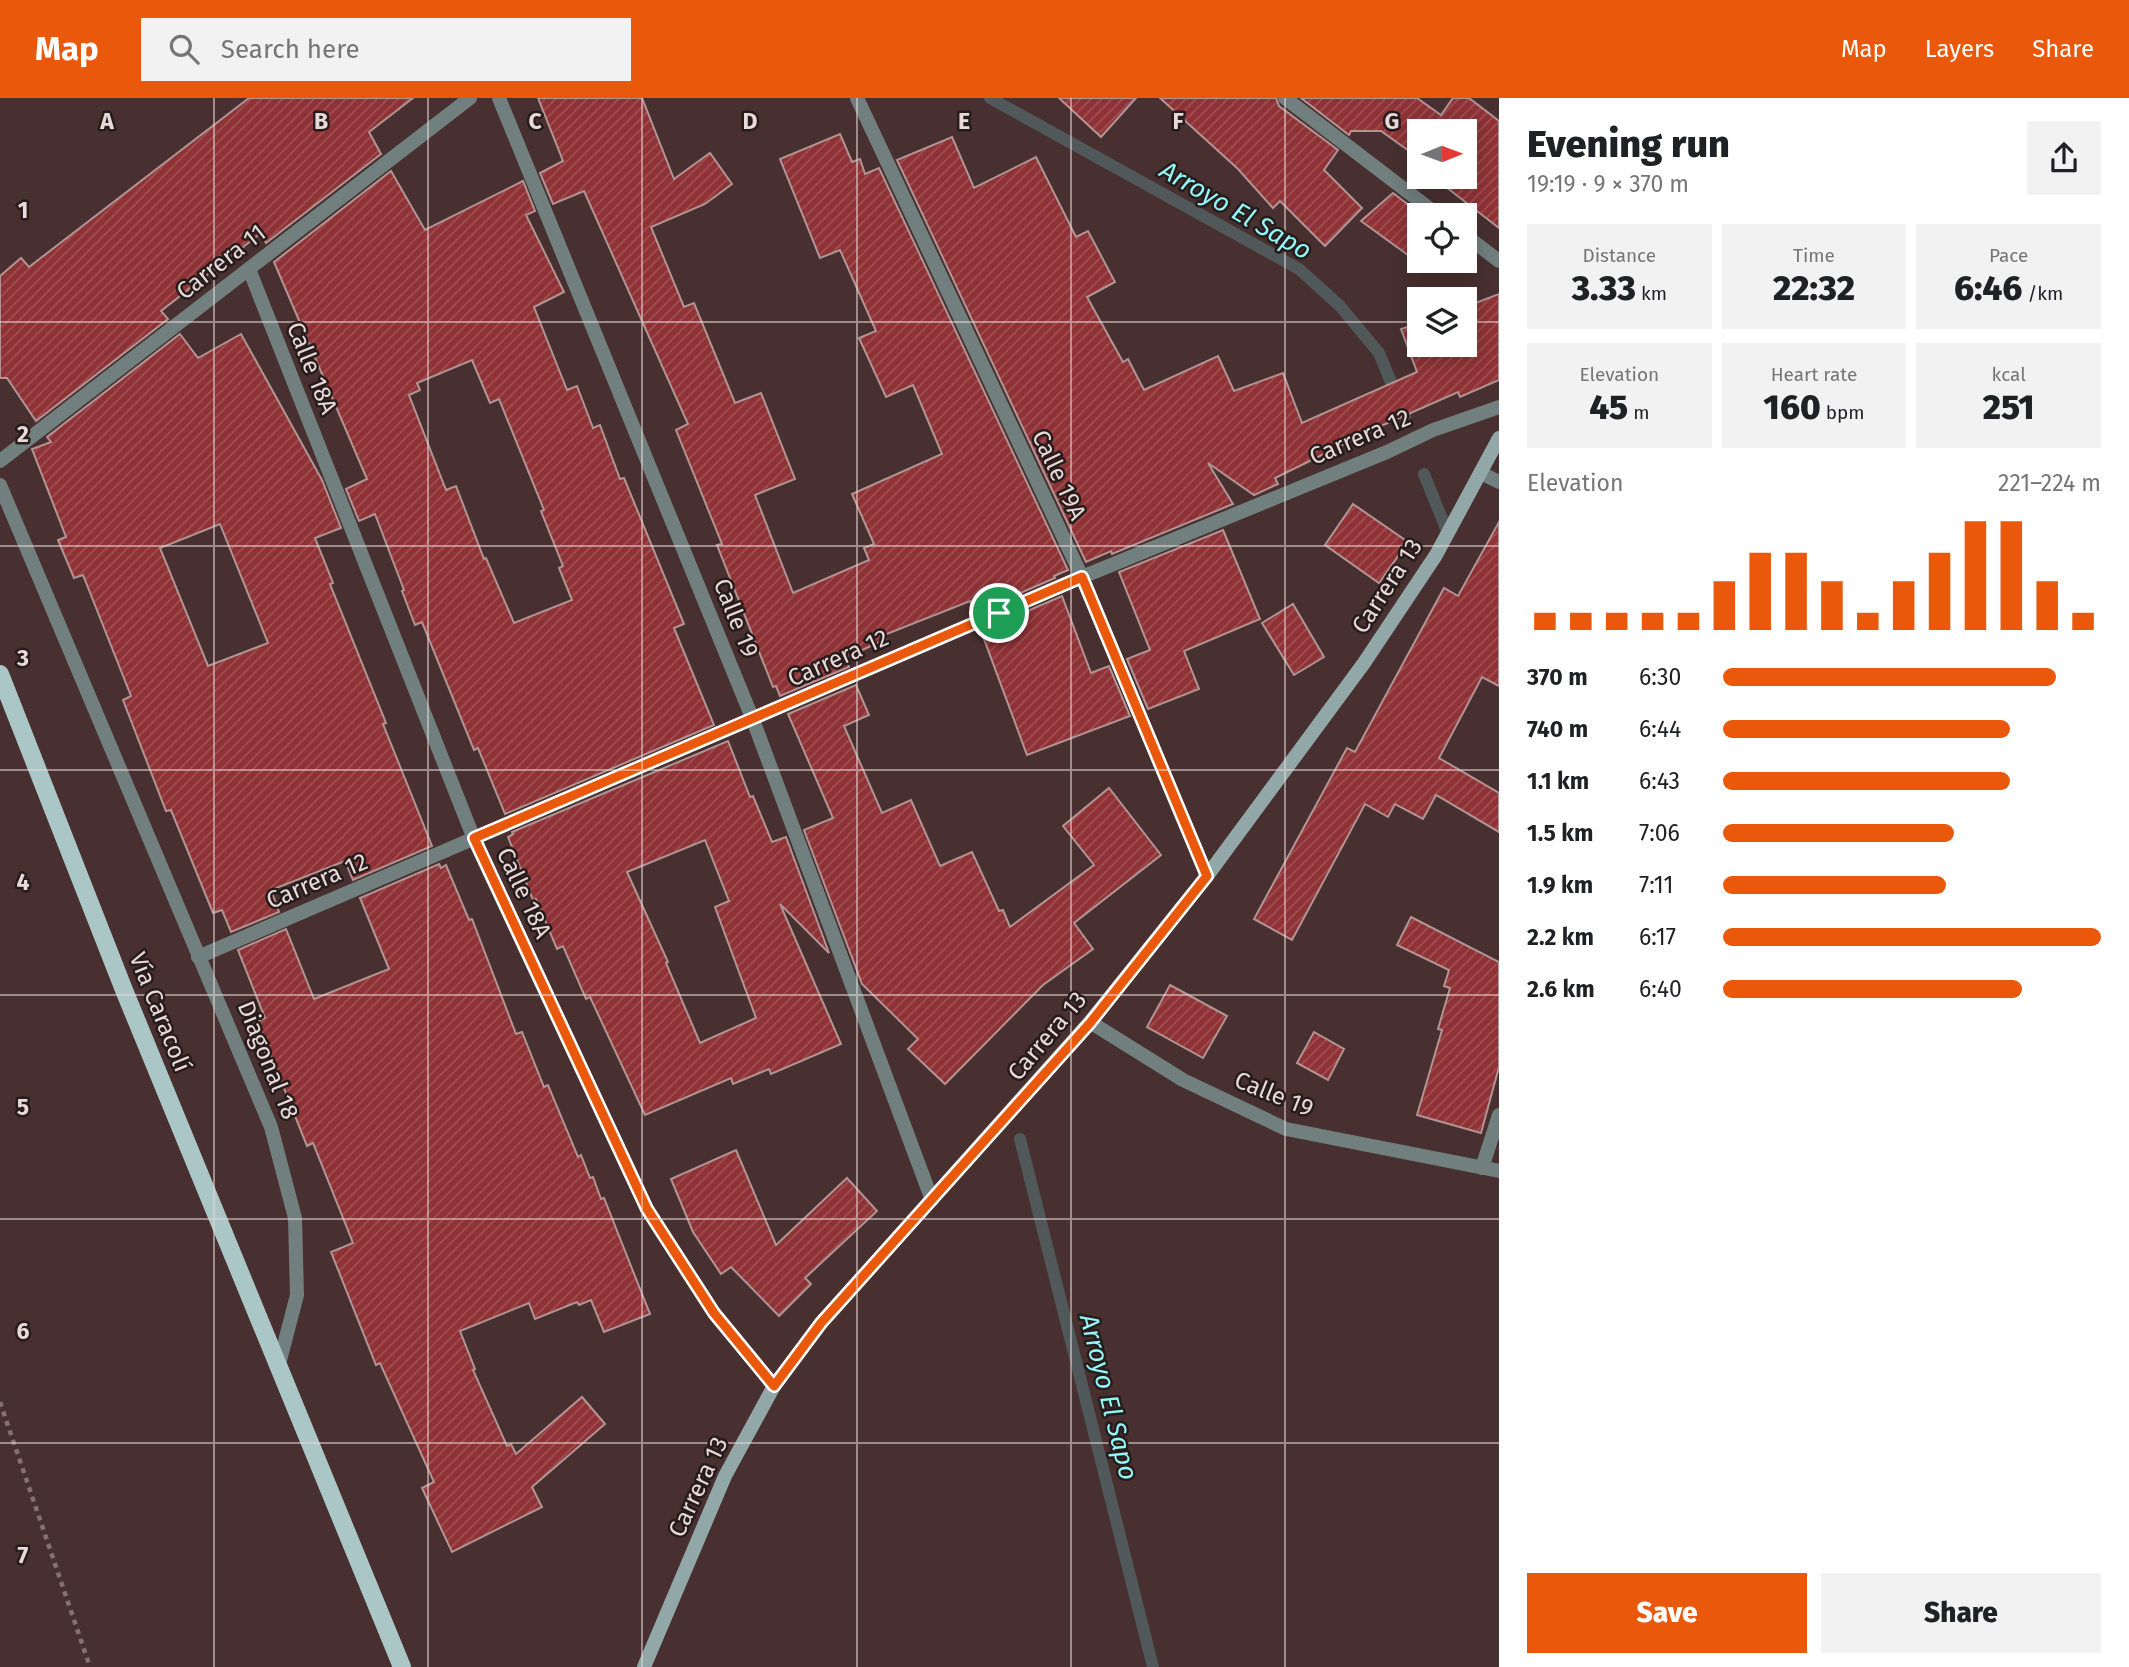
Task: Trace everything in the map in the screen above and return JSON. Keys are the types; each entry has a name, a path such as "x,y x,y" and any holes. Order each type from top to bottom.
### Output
{"main road":[{"name":"Vía Caracolí","path":"0,674 124,990 278,1368"},
{"path":"278,1368 402,1667"}],"street":[{"name":"Carrera 11","path":"0,461 470,98"},
{"name":"Calle 19","path":"499,98 753,720 932,1200"},
{"name":"Calle 19A","path":"857,98 1082,577 1207,876"},
{"path":"1284,98 1422,203"},
{"path":"1477,244 1499,261"},
{"name":"Calle 18A","path":"249,269 474,838 647,1209 714,1313 774,1386"},
{"name":"Carrera 12","path":"198,957 1082,577 1387,452 1433,430 1499,407"},
{"name":"Carrera 13","path":"644,1667 725,1476 774,1386 821,1323 1090,1023 1207,876 1364,663 1436,555 1499,438"},
{"path":"1481,473 1499,482"},
{"name":"Diagonal 18","path":"0,485 271,1127 295,1218 297,1295 278,1368"},
{"name":"Calle 19","path":"1090,1023 1183,1080 1286,1129 1499,1171"},
{"path":"1482,1168 1499,1115"}],"path":[{"path":"0,1402 90,1667"}],"building":[{"path":"249,98 413,98 369,132 381,154 266,243 261,233 161,311 168,319 36,421 7,378 0,378 0,276 21,258 29,267"},
{"path":"538,98 642,98 674,179 710,153 732,184 705,204 651,227 684,307 694,303 735,403 761,393 795,479 755,495 793,593 869,560 864,548 874,544 852,494 942,454 913,385 886,397 859,338 876,331 840,250 820,258 780,159 840,134 852,162 860,159 865,174 879,168 1068,570 974,613 970,601 884,635 886,639 845,658 849,667 780,696 776,686 773,687 717,545 722,544 676,430 688,424 584,191 553,204 540,173 563,161"},
{"path":"1059,98 1136,98 1101,137"},
{"path":"1160,98 1276,98 1279,106 1338,150 1324,170 1362,208 1325,246 1280,201 1273,208 1238,169"},
{"path":"1301,98 1417,98 1441,115 1453,98 1469,98 1499,121 1499,228 1477,211 1477,203 1467,203 1449,189 1477,189 1477,119 1407,119 1407,149 1381,131 1351,131 1349,135"},
{"path":"952,137 974,188 1036,157 1076,237 1088,231 1115,282 1087,297 1123,362 1128,359 1144,390 1218,356 1234,391 1283,373 1302,423 1417,372 1411,357 1477,357 1477,302 1499,294 1499,380 1460,397 1458,392 1381,426 1275,478 1278,484 1254,495 1208,463 1233,504 1112,554 1111,551 1086,562 897,160"},
{"path":"391,171 425,230 523,181 535,211 526,215 564,292 534,307 567,390 577,386 593,428 600,425 620,479 624,478 684,624 674,628 714,725 505,814 478,748 474,750 422,622 415,625 375,514 359,521 346,489 367,479 274,262","holes":["472,360 490,403 499,399 544,510 541,511 563,566 559,568 572,600 514,623 486,558 484,559 456,486 446,490 409,395 420,390 417,383"]},
{"path":"1393,193 1407,204 1407,254 1361,221"},
{"path":"1407,327 1407,345 1401,329"},
{"path":"180,334 198,358 241,334 322,480 341,528 315,538 333,583 330,584 386,723 383,724 432,846 353,880 345,861 271,890 279,912 231,932 222,910 213,913 171,810 166,811 123,700 131,696 83,575 74,578 58,540 66,537 32,449 51,442 47,437","holes":["220,524 268,643 208,666 160,548"]},
{"path":"1353,504 1408,542 1379,583 1325,545"},
{"path":"1499,522 1499,686 1482,677 1439,758 1499,793 1499,832 1436,795 1423,819 1395,804 1388,817 1365,804 1292,940 1254,919 1347,748 1355,752 1444,588 1458,596"},
{"path":"1223,530 1260,619 1184,651 1199,689 1148,709 1127,659 1150,650 1119,572"},
{"path":"1062,596 1091,673 1109,666 1130,716 1027,755 981,631"},
{"path":"1293,604 1324,657 1294,675 1262,623"},
{"path":"856,685 869,715 844,726 882,813 911,800 940,866 972,852 999,911 1003,910 1010,927 1094,865 1063,826 1109,788 1161,855 1074,923 1093,949 1043,985 945,1084 908,1049 918,1039 862,984 804,830 833,818 788,714"},
{"path":"728,741 750,797 753,796 772,842 786,837 829,953 780,904 841,1044 771,1074 769,1069 733,1084 731,1078 645,1115 590,997 586,999 563,946 557,949 536,899 533,900 508,837 512,832","holes":["705,840 729,901 715,907 756,1018 700,1043 666,963 668,962 627,872"]},
{"path":"439,864 441,868 446,865 469,920 472,919 516,1034 522,1032 544,1087 548,1085 578,1157 581,1155 601,1199 604,1198 650,1314 604,1332 591,1300 579,1305 577,1302 535,1319 529,1303 460,1331 475,1369 473,1370 507,1446 511,1444 516,1454 582,1397 605,1424 532,1487 542,1507 452,1552 422,1488 434,1482 380,1363 376,1365 331,1252 353,1243 313,1143 307,1146 270,1053 266,1054 254,1023 265,1018 238,950 286,929 314,999 389,969 360,898"},
{"path":"1411,917 1499,962 1499,1067 1481,1133 1417,1115 1442,1030 1438,1029 1450,988 1444,986 1449,970 1397,945"},
{"path":"1170,985 1227,1016 1203,1058 1147,1027"},
{"path":"1314,1032 1344,1049 1328,1080 1297,1063"},
{"path":"736,1150 776,1245 847,1178 877,1211 805,1278 811,1284 779,1316 731,1267 721,1274 693,1232 671,1179"}],"waterway":[{"name":"Arroyo El Sapo","path":"990,98 1299,269 1340,306 1379,353 1405,416"},
{"name":"Arroyo El Sapo","path":"1424,474 1447,531"},
{"name":"Arroyo El Sapo","path":"1020,1139 1153,1667"}],"route":[{"path":"1082,577 1207,876 1090,1023 821,1323 774,1386 714,1313 647,1209 474,838 999,613 1082,577"}]}
